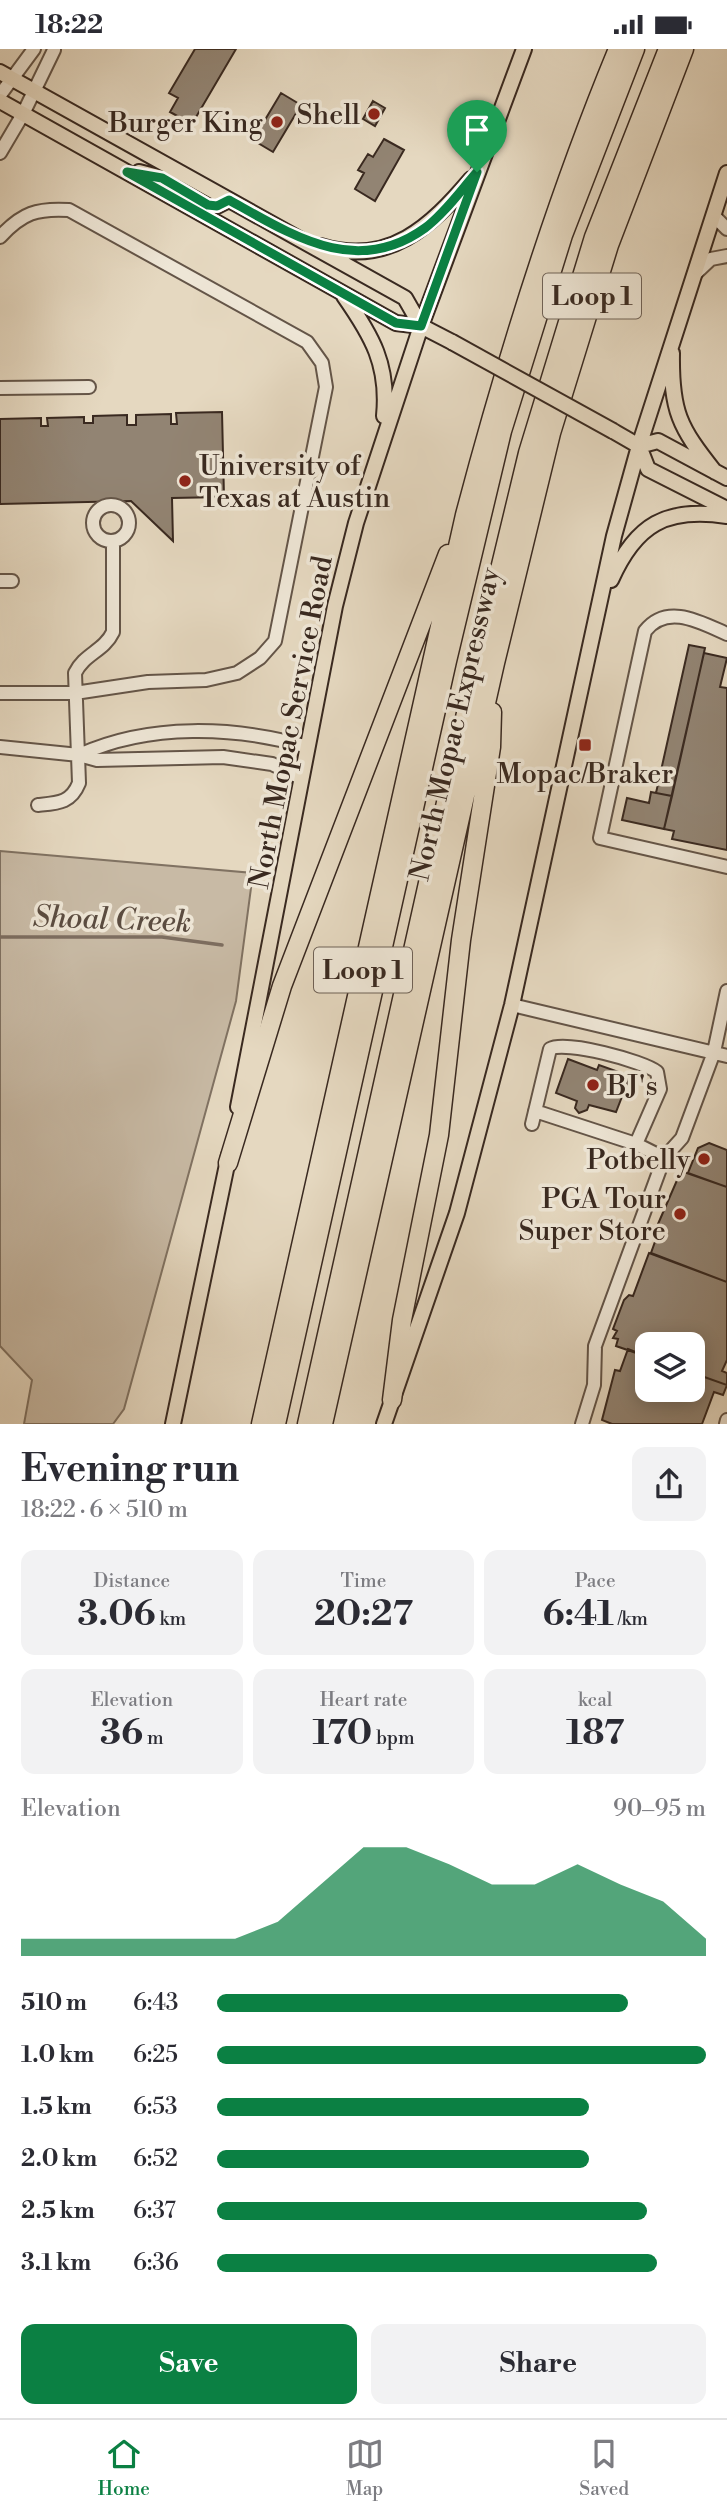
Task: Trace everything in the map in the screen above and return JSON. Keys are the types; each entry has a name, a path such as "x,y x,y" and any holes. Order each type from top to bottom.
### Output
{"highway":[{"name":"North Mopac Expressway","path":"261,1424 465,515 492,412 548,232 618,49"},
{"path":"276,1424 475,537 502,431 563,235 635,49"},
{"path":"307,1424 496,582 528,453 594,237 668,49"},
{"name":"North Mopac Expressway","path":"323,1424 495,663 541,472 580,333 628,190 684,49"},
{"path":"228,1163 282,986 439,575 465,515"},
{"path":"391,1400 402,1320 439,1135 461,940 491,747 495,663"}],"main road":[{"name":"North Mopac Service Road","path":"173,1424 228,1163 335,606 382,439 524,49"},
{"path":"5,75 405,298 421,326"},
{"path":"0,101 396,323 421,326 639,446 648,469 727,509"},
{"path":"127,172 162,178 208,205 217,206 229,200"},
{"path":"300,239 333,249 357,251 381,247 407,238 426,227 477,172"},
{"path":"384,1424 457,1213 512,1005 614,535 691,277 727,173"},
{"path":"341,292 377,349 385,402 382,439"},
{"path":"672,338 674,406 690,441 721,475"},
{"path":"639,446 658,440 721,475"},
{"path":"599,607 628,546 643,531 678,514 695,512 727,516"}],"street":[{"path":"0,95 5,75 34,49"},
{"path":"0,153 23,114 54,49"},
{"path":"0,237 17,218 33,211 69,210 307,342 322,363 326,387 275,642 260,658 237,673 206,680 148,682 75,693 0,693"},
{"path":"712,215 727,229"},
{"path":"691,277 711,259 727,256"},
{"path":"0,388 89,387"},
{"path":"38,804 62,803 74,795 79,783 75,673 80,662 107,645 113,632 113,541"},
{"path":"727,634 691,618 669,616 653,621 645,631 600,838 727,867"},
{"path":"79,755 98,746 164,733 241,734 308,747"},
{"path":"163,759 159,739 164,733"},
{"path":"0,747 79,755 97,761 223,757 271,764 301,778"},
{"path":"582,1424 594,1385 594,1346 664,1158 682,1138 721,1054 727,991"},
{"path":"512,1005 721,1054"},
{"path":"636,1144 660,1089 657,1072 645,1065 580,1050 553,1047 533,1118 636,1144 664,1158"}],"shaded area":[{"path":"0,851 253,873 236,1001 124,1409 113,1424 24,1424 32,1380 0,1346"}],"building":[{"path":"195,49 236,49 192,124 170,112 178,98 169,93"},
{"name":"Burger King","path":"281,93 301,105 273,152 253,140"},
{"name":"Shell","path":"373,101 385,108 375,126 363,119"},
{"name":"Shell","path":"384,139 404,150 375,201 355,189 364,173 358,170 368,154 373,157"},
{"path":"222,412 224,497 172,498 173,541 131,501 0,504 0,419 41,418 41,426 48,426 47,418 84,417 84,423 93,423 93,416 127,415 127,425 136,425 136,415 171,414 171,424 177,424 176,413"},
{"path":"689,645 705,648 672,796 656,793"},
{"path":"704,653 727,658 720,687 727,688 727,850 672,839 674,831 664,829"},
{"path":"651,792 672,796 664,829 622,820 627,798 649,803"},
{"name":"BJ's","path":"568,1059 597,1070 599,1065 630,1076 616,1112 589,1105 587,1110 579,1113 575,1108 577,1101 556,1093"},
{"path":"709,1143 727,1150 727,1187 688,1173 698,1148"},
{"path":"681,1171 727,1187 727,1282 651,1253 661,1225 658,1224"},
{"path":"649,1253 727,1282 727,1360 722,1371 727,1373 727,1385 705,1377 705,1332 635,1332 635,1353 616,1346 618,1339 613,1338 617,1331 613,1329 624,1300 629,1295 633,1296"},
{"path":"628,1349 635,1352 635,1402 705,1402 705,1377 727,1385 723,1395 714,1392 702,1424 612,1424 602,1420 615,1370 620,1371"}],"waterway":[{"name":"Shoal Creek","path":"0,937 162,937 222,945"}],"place":[{"name":"Shell","path":"374,114"},
{"name":"Burger King","path":"277,122"},
{"name":"University of Texas at Austin","path":"185,481"},
{"name":"Mopac/Braker","path":"585,745"},
{"name":"BJ's","path":"593,1085"},
{"name":"Potbelly","path":"704,1159"},
{"name":"PGA Tour Super Store","path":"680,1214"}],"route":[{"path":"127,172 140,172 162,178 208,205 217,206 229,200 300,239 333,249 357,251 381,247 407,238 426,227 477,172 421,326 396,323 127,172"}]}
